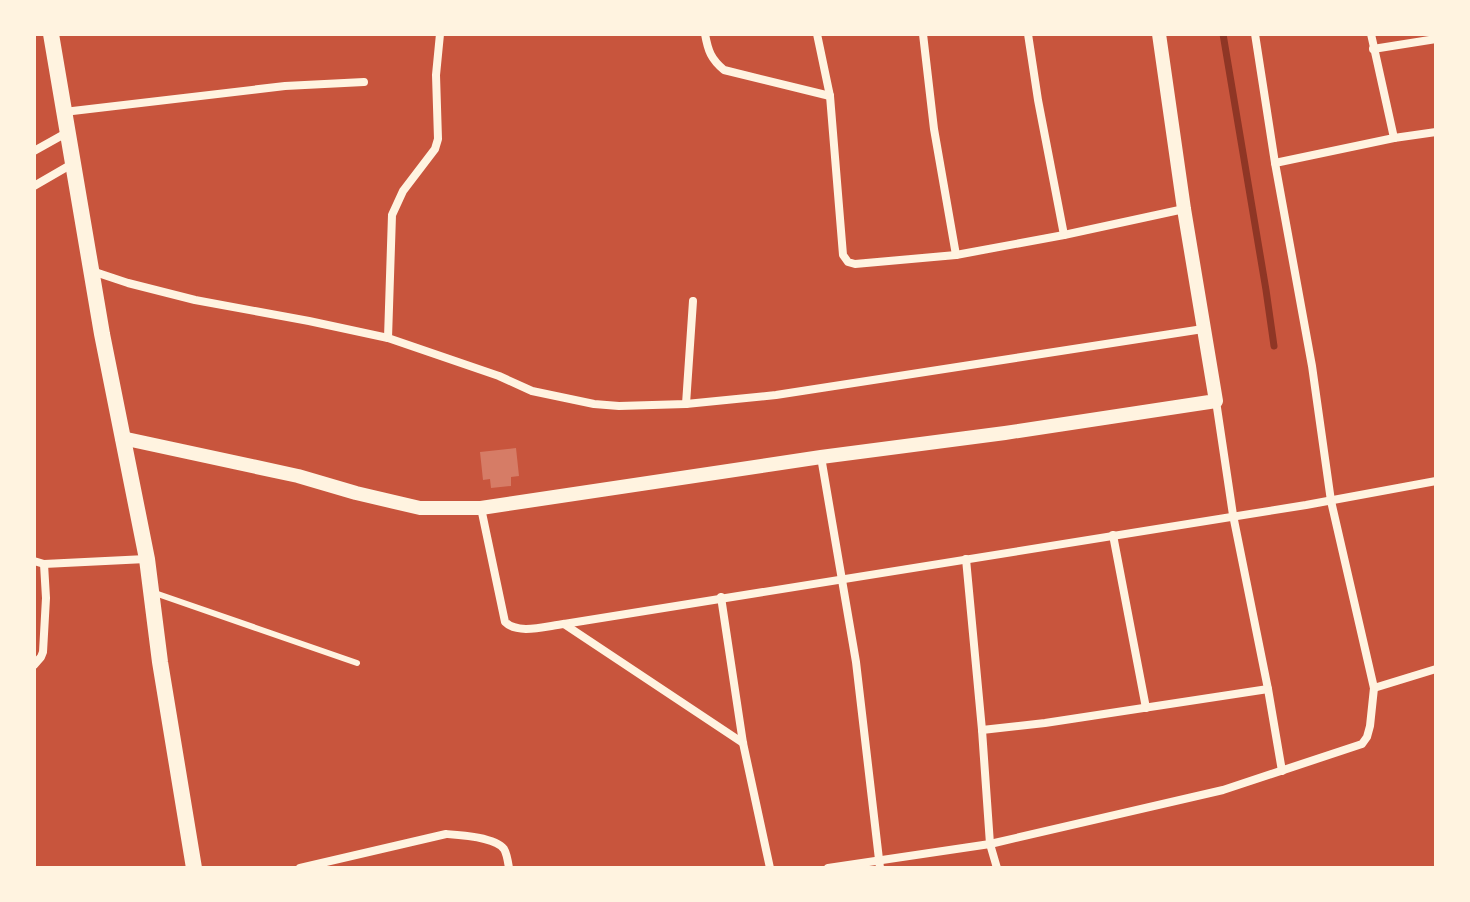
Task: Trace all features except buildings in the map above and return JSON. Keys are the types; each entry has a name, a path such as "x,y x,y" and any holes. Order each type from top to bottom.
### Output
{"main road":[{"path":"51,34 102,334 147,559 160,662 194,868"}],"street":[{"path":"388,338 392,215 403,191 435,149 438,139 436,75 440,34"},
{"path":"705,34 713,61 724,70 830,96"},
{"path":"817,34 830,96 843,255 848,262 855,264 956,255 1184,209"},
{"path":"923,34 934,129 956,255"},
{"path":"1028,34 1064,235"},
{"path":"1159,34 1233,515 1282,771"},
{"path":"828,868 880,864 990,844 1223,790 1362,744 1367,737 1374,688 1331,501 1312,366 1255,34"},
{"path":"1371,34 1394,138"},
{"path":"1373,49 1436,39"},
{"path":"64,112 285,86 364,82"},
{"path":"34,151 68,132"},
{"path":"1275,163 1436,132"},
{"path":"34,186 73,164"},
{"path":"92,270 128,283 195,300 388,338 499,376 532,391 564,399 619,406 686,404 776,395 1203,329"},
{"path":"686,404 693,301"},
{"path":"122,438 298,476 420,508 481,508 1216,401"},
{"path":"821,457 856,662 880,864"},
{"path":"481,508 505,622 517,629 841,580 1331,501 1436,481"},
{"path":"1113,535 1146,708"},
{"path":"34,561 44,564 147,559"},
{"path":"966,559 990,844 997,868"},
{"path":"34,665 43,652 44,564"},
{"path":"721,597 743,743 770,868"},
{"path":"564,624 743,743"},
{"path":"1374,688 1436,669"},
{"path":"982,730 1268,689"},
{"path":"300,868 446,834 469,835 500,845 509,868"}],"lane":[{"path":"152,592 357,663"}],"waterway":[{"path":"1223,34 1274,346"}]}
